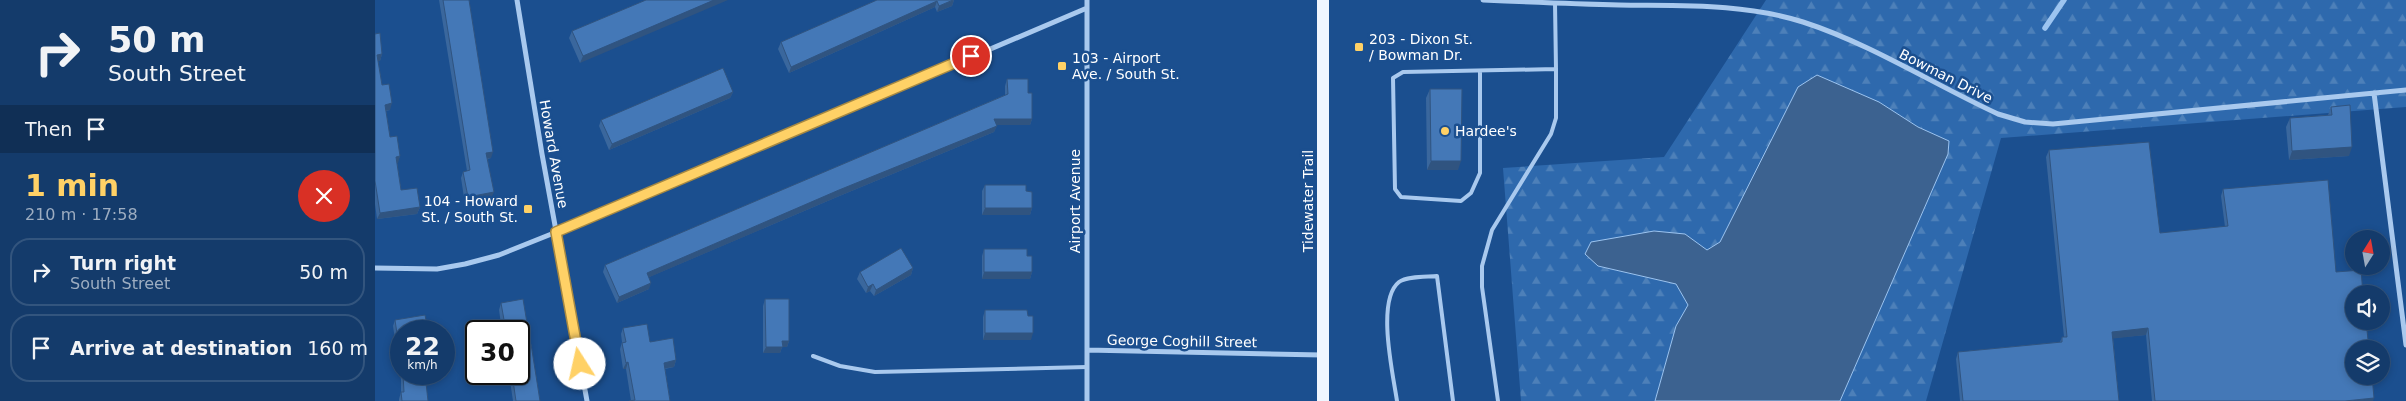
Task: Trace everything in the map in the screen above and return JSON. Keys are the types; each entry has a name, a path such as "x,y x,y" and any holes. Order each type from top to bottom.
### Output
{"main road":[{"name":"Tidewater Trail","path":"1323,0 1324,398"}],"street":[{"name":"Howard Avenue","path":"518,0 556,232 587,401"},
{"name":"Airport Avenue","path":"1087,0 1087,401"},
{"name":"Bowman Drive","path":"1483,0 1709,5 1752,10 1801,22 1841,36 1998,114 2025,122 2075,123 2406,90"},
{"path":"375,268 437,269 465,264 499,254 556,232 1087,8"},
{"path":"2374,93 2406,345"},
{"name":"George Coghill Street","path":"1087,350 1323,355"}],"lane":[{"path":"1498,401 1482,266 1492,230 1551,134 1555,118 1555,3"},
{"path":"1480,72 1480,174 1471,193 1461,201 1401,197 1395,189 1393,78 1403,72 1556,70"},
{"path":"1397,401 1389,347 1388,303 1392,289 1401,280 1437,276 1453,401"},
{"path":"813,356 840,366 875,372 1087,367"}],"green space":[{"path":"1766,0 2406,0 2406,107 2001,138 1926,401 1840,401 1948,154 1949,141 1918,127 1879,102 1721,242 1707,250 1685,234 1598,266 1676,284 1689,305 1676,326 1655,401 1521,401 1503,168 1664,157"}],"shaded area":[{"path":"1817,75 1879,102 1918,127 1949,141 1948,154 1840,401 1655,401 1676,326 1688,305 1676,284 1598,266 1585,254 1591,242 1654,231 1685,234 1707,250 1720,242 1798,87"}],"building":[{"path":"443,0 469,0 493,152 486,153 494,192 468,197 463,172 470,170"},
{"path":"646,0 714,0 583,56 572,31"},
{"path":"877,0 953,0 939,6 937,1 791,67 781,42"},
{"path":"380,33 382,54 377,55 382,85 389,84 392,103 385,105 390,137 397,136 400,156 396,157 401,190 417,188 420,207 380,213 375,181 375,34"},
{"path":"723,68 733,92 612,144 601,120"},
{"path":"1007,79 1028,79 1028,93 1032,93 1032,119 994,119 997,126 839,190 647,273 651,283 619,297 605,265 1008,94"},
{"name":"Hardee's","path":"1430,89 1462,89 1461,161 1431,161"},
{"path":"2350,105 2352,147 2292,151 2290,118 2332,115 2331,107"},
{"path":"2149,142 2160,233 2228,226 2223,189 2328,180 2336,272 2345,271 2345,275 2361,275 2362,285 2345,285 2345,330 2367,330 2368,340 2345,340 2345,385 2373,385 2374,398 2345,401 2155,401 2148,328 2112,332 2119,401 1963,401 1958,352 2062,342 2062,337 2067,337 2049,150"},
{"path":"985,185 1026,185 1026,191 1032,192 1032,208 985,208"},
{"path":"901,248 913,268 876,290 873,284 868,287 860,272"},
{"path":"984,249 1027,249 1027,256 1032,256 1032,272 984,272"},
{"path":"523,299 526,320 504,320 501,303"},
{"path":"765,299 789,299 789,341 782,341 783,347 766,347"},
{"path":"985,310 1027,310 1028,316 1033,316 1033,333 985,333"},
{"path":"425,315 426,320 395,320"},
{"path":"647,324 650,342 673,338 676,360 664,363 670,401 629,401 635,400 628,362 626,363 622,343 626,342 623,328"},
{"path":"530,344 540,401 516,401 514,385 530,385"},
{"path":"404,385 426,385 428,401 402,401 401,392 404,392"}],"waterway":[{"path":"2045,28 2064,0"}],"place":[{"name":"203 - Dixon St. / Bowman Dr.","path":"1359,47"},
{"name":"103 - Airport Ave. / South St.","path":"1062,66"},
{"name":"Hardee's","path":"1445,131"},
{"name":"104 - Howard St. / South St.","path":"528,209"}],"route":[{"path":"580,364 556,232 619,208 971,56"}]}
